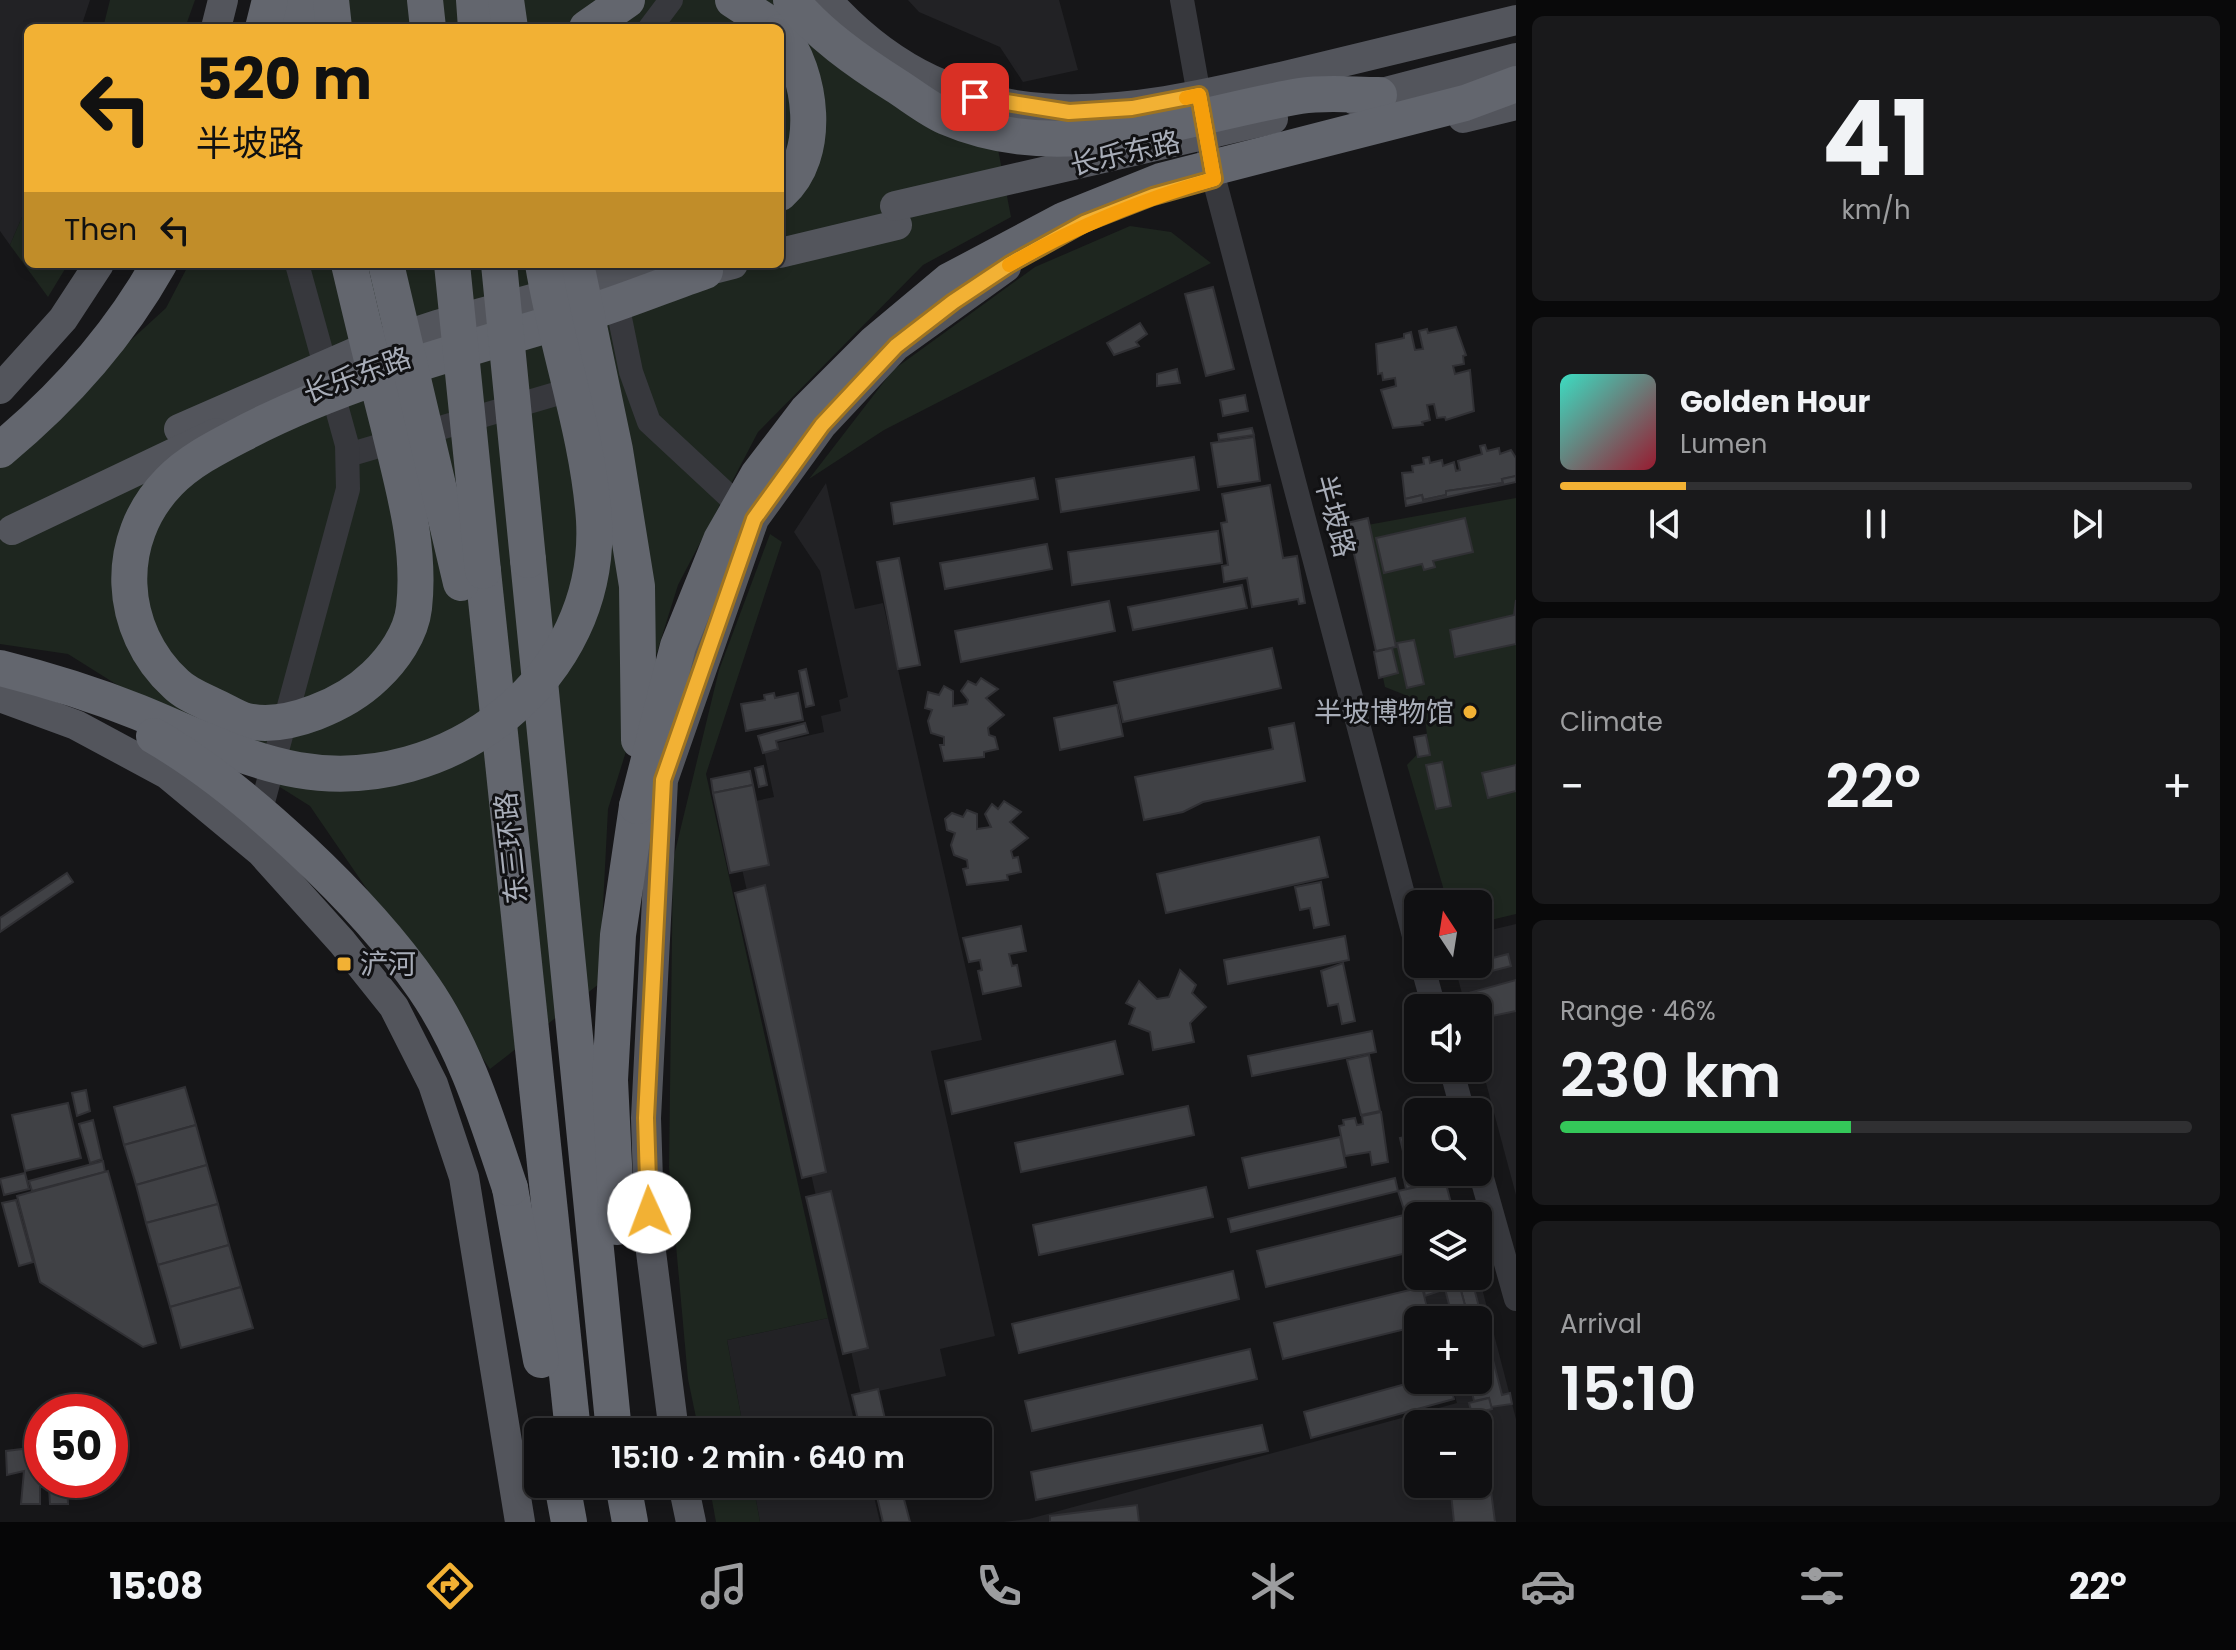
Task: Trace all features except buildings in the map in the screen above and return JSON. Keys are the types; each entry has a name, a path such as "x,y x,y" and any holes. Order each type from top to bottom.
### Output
{"highway":[{"path":"264,24 270,0"},
{"path":"297,0 299,24"},
{"path":"331,0 334,24"},
{"path":"425,0 428,24"},
{"path":"474,0 476,24"},
{"path":"506,0 509,24"},
{"path":"593,24 627,0"},
{"path":"733,0 769,24"},
{"path":"791,0 807,19 867,68 946,117 1019,138 1076,141 1303,96 1379,95"},
{"path":"784,37 795,51 809,96 806,144 784,190"},
{"path":"616,1418 622,1343 610,1080 618,935 637,806 678,646 721,540 758,475 817,401 875,343 949,281 1064,220 1161,181 1465,103 1516,81"},
{"path":"0,450 93,360 138,302 157,268"},
{"path":"350,268 373,365 377,378 377,379 409,509 417,567 413,614 394,658 359,691 321,712 248,722 177,686 152,655 131,610 128,566 139,519 170,481 216,447 292,409 370,380 377,378 384,376 478,344 597,310 716,268"},
{"path":"387,268 472,577"},
{"path":"452,268 472,577 513,1025 534,1083 571,1418"},
{"name":"东三环路","path":"499,268 614,1418"},
{"path":"0,668 63,683 236,752 298,770 352,773 404,767 450,751 485,731 520,703 560,653 577,616 589,572 594,522 585,454 544,268"},
{"path":"577,268 615,450 637,586 641,683 637,806"},
{"path":"358,351 439,311 592,268"},
{"path":"63,683 162,741 237,794 305,855 378,930 425,989 473,1078 510,1188 551,1418"},
{"path":"565,1498 569,1522"},
{"path":"584,1498 588,1522"},
{"path":"626,1498 630,1522"}],"main road":[{"path":"217,24 223,0"},
{"path":"827,0 879,51 919,74 975,97 1069,112 1132,108 1199,95 1516,20"},
{"name":"长乐东路","path":"784,233 1379,95 1516,58"},
{"name":"长乐东路","path":"784,252 1516,81"},
{"path":"672,1418 650,1244 646,1118 663,780 754,519 822,425 896,346 961,297 1084,223 1153,196 1214,179 1516,105"},
{"path":"0,389 63,319 96,268"},
{"name":"长乐东路","path":"4,526 207,415 358,351 437,325 645,268"},
{"name":"长乐东路","path":"4,526 341,380 442,345 715,268"},
{"path":"0,697 76,725 167,774 261,852 342,942 394,1007 433,1084 464,1177 520,1522"},
{"path":"686,1498 691,1522"}],"street":[{"path":"653,24 671,0"},
{"name":"半坡路","path":"1182,0 1214,179 1404,898"},
{"path":"239,835 260,813 348,489 348,455 298,268"},
{"path":"607,268 631,372 649,422 754,519"},
{"path":"348,455 631,372"},
{"path":"1484,1186 1516,1299"}],"shaded area":[{"path":"0,0 90,0 82,24 24,24 24,212 10,245 0,231"},
{"path":"110,0 195,0 186,24 104,24"},
{"path":"291,0 784,0 997,144 1011,217 923,265 758,432 678,585 608,809 599,984 490,1069 310,806 68,654 0,644 0,460 166,308 187,268 784,268 784,24 285,24"},
{"path":"908,0 1059,0 1078,70 1023,82 1000,47 919,12"},
{"path":"24,212 24,264 10,245"},
{"path":"1130,226 1171,232 1211,263 884,430 809,479 893,370 1035,267"},
{"path":"27,268 66,268 48,297"},
{"path":"826,483 855,609 883,603 982,1040 931,1051 995,1336 940,1349 946,1376 861,1395 728,807 774,797 763,746 824,732 821,716 841,711 839,700 848,697 820,571 794,532"},
{"name":"半坡博物馆","path":"1516,498 1516,914 1492,920 1492,890 1444,890 1407,765 1428,743 1423,702 1385,687 1351,528"},
{"path":"770,534 782,542 706,774 828,1318 727,1340 741,1418 696,1418 688,1379 669,1167 673,860 719,670"},
{"path":"1516,924 1516,1195 1486,1082 1492,1082 1492,994 1462,994 1458,978 1492,978 1492,930"},
{"path":"1423,1290 1482,1290 1487,1306 1428,1306"},
{"path":"828,1318 853,1418 741,1418 727,1340"},
{"path":"1492,1327 1516,1419 1516,1522 1003,1522 1029,1519 1404,1417 1404,1498 1492,1498 1492,1410 1431,1410 1457,1403 1454,1394 1492,1394"},
{"path":"712,1498 756,1498 760,1522 716,1522"},
{"path":"756,1498 874,1498 880,1522 760,1522"}],"slow traffic":[{"path":"1009,265 1084,223 1153,196 1214,179 1199,95 1186,98"}],"place":[{"name":"半坡博物馆","path":"1470,712"},
{"name":"浐河","path":"344,964"}],"route":[{"path":"649,1212 646,1118 663,780 754,519 822,425 896,346 953,302 1010,264 1084,223 1153,196 1214,179 1199,95 1132,108 1069,112 975,97"}]}
